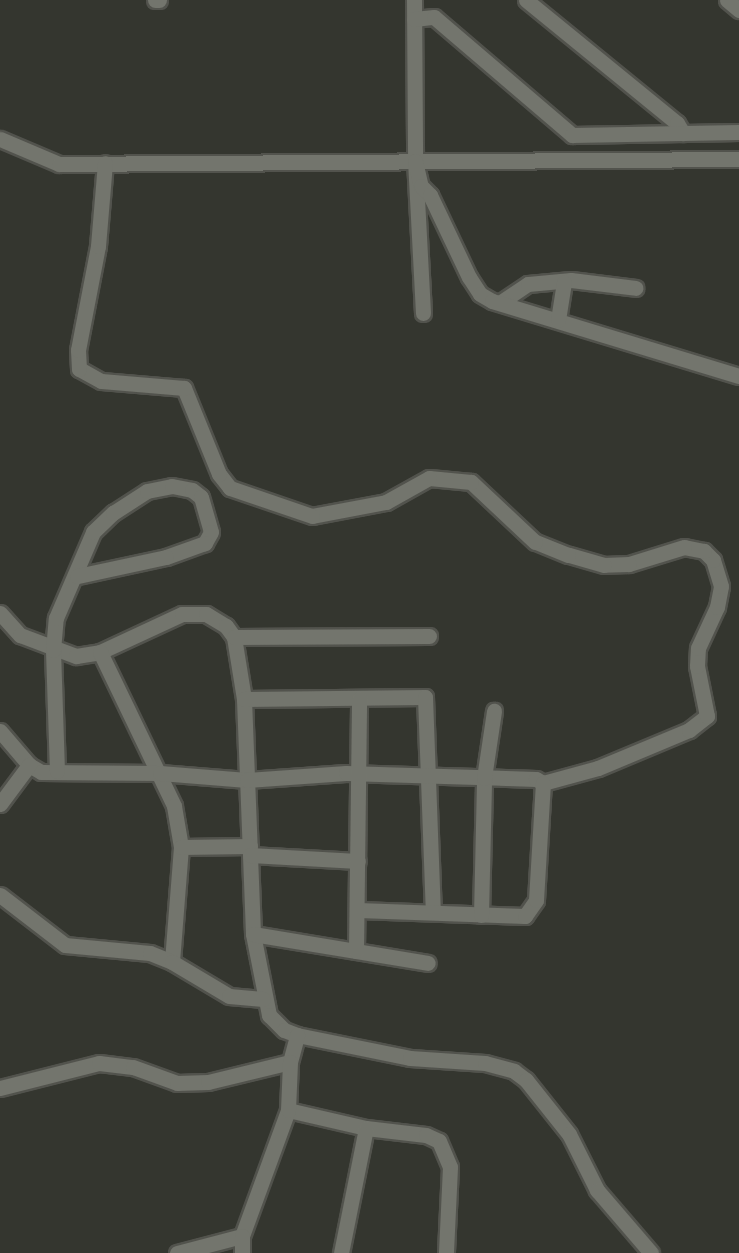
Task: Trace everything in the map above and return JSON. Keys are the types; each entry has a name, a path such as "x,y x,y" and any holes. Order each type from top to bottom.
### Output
{"street":[{"path":"414,0 415,161 423,312"},
{"path":"526,0 677,123 683,134"},
{"path":"727,0 739,10"},
{"path":"414,19 434,17 572,135 739,132"},
{"path":"0,138 58,164 739,159"},
{"path":"415,161 422,186 429,195 480,294 501,302 508,308 558,320 739,376"},
{"path":"0,731 29,765 41,772 160,773 247,780 358,774 536,779 543,783 598,768 704,722 707,706 697,666 698,648 717,607 722,586 712,560 694,547 629,564 604,565 568,555 535,542 471,482 429,478 386,501 320,516 250,498 230,488 219,474 184,388 101,381 79,369 78,350 98,246 105,164"},
{"path":"501,302 528,284 564,282 636,288"},
{"path":"558,320 564,282"},
{"path":"57,771 53,650 56,618 93,532 136,497 172,486 192,490 201,497 211,532 205,543 166,557 76,576"},
{"path":"0,613 20,635 53,650 76,656 100,652 193,612 217,619 234,638 244,699 253,934 263,999 274,1022 297,1035 419,1060 486,1062 514,1071 526,1080 569,1134 597,1190 651,1253"},
{"path":"234,638 429,636"},
{"path":"100,652 174,806 181,847 172,962"},
{"path":"244,699 425,697 430,777 433,912"},
{"path":"356,951 359,699"},
{"path":"481,915 484,778 494,711"},
{"path":"0,804 29,765"},
{"path":"358,910 520,917 534,907 543,783"},
{"path":"181,847 358,861"},
{"path":"0,895 65,945 150,953 172,962 229,996 263,999"},
{"path":"253,934 428,963"},
{"path":"242,1253 242,1236 288,1110 290,1062 297,1035"},
{"path":"0,1088 99,1063 133,1067 164,1080 192,1084 290,1062"},
{"path":"288,1110 366,1128 426,1135 439,1141 450,1167 446,1253"},
{"path":"340,1253 366,1128"},
{"path":"177,1253 242,1236"}]}
